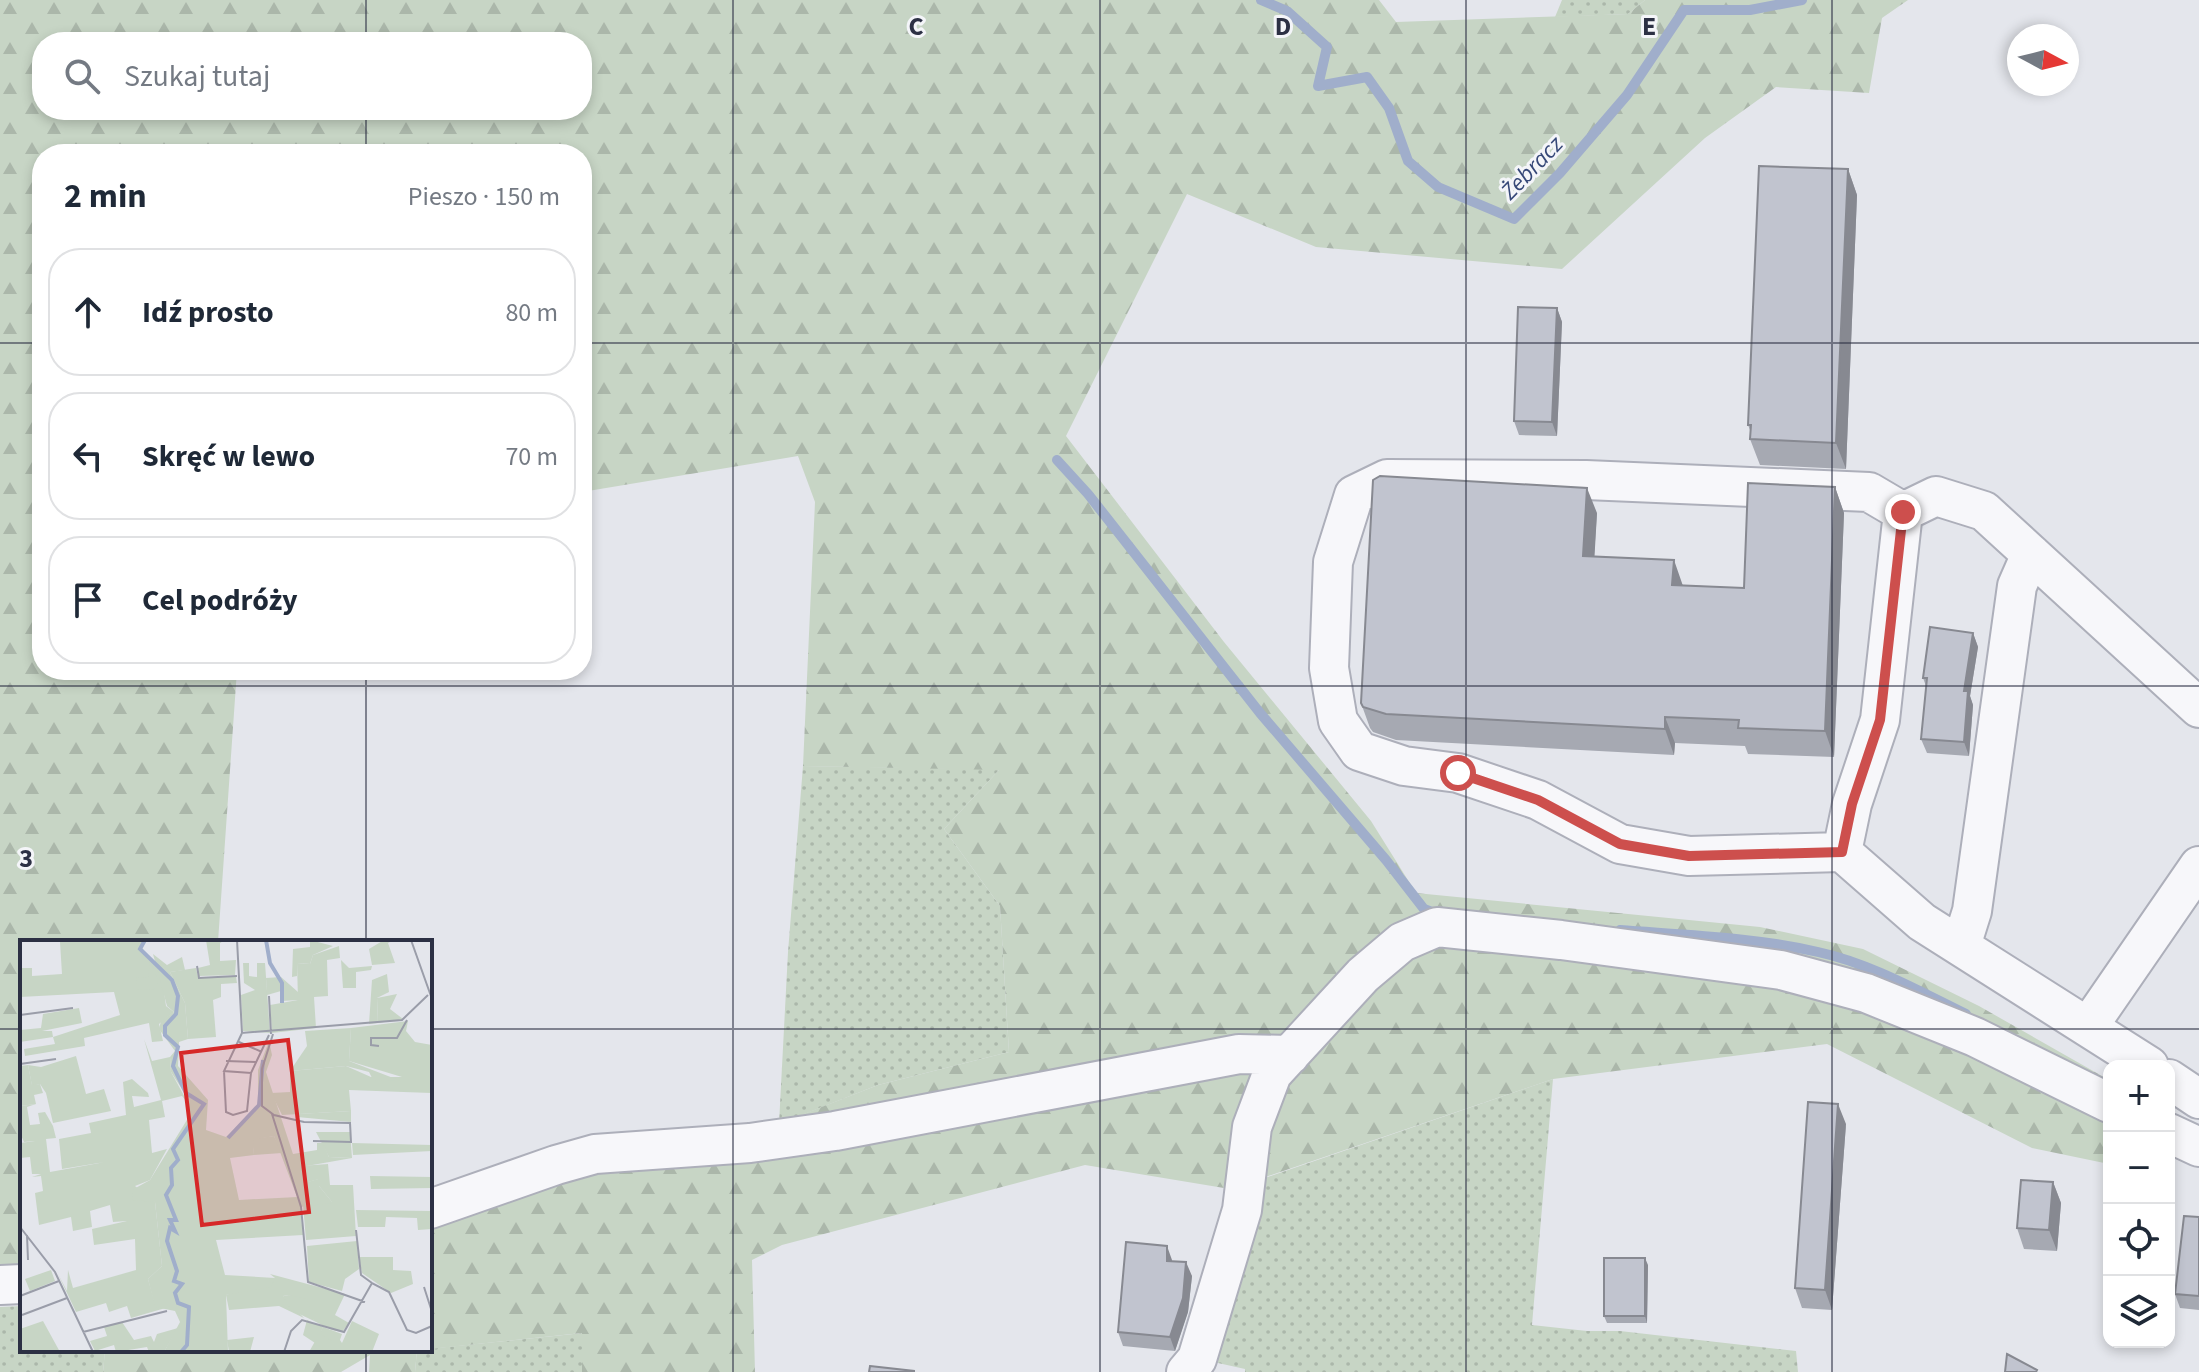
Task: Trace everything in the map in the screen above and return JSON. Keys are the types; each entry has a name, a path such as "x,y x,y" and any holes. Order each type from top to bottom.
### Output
{"lane":[{"path":"1903,512 1869,492 1586,480 1387,479 1354,495 1333,562 1329,668 1338,721 1359,751 1404,766 1458,773 1538,800 1620,844 1689,856 1842,852 1922,922 2140,1060"},
{"path":"1903,512 1936,496 1984,511 2199,708"},
{"path":"1842,852 1852,804 1880,720 1903,512"},
{"path":"1961,946 1972,911 2017,586 2031,554"},
{"path":"2088,1027 2199,866"},
{"path":"1186,1372 1197,1359 1242,1210 1252,1127 1272,1074 1363,975 1402,942 1437,927 1561,940 1781,970 1866,993 1975,1037 2103,1100"},
{"path":"432,1208 595,1154 750,1143 835,1131 1239,1054 1290,1055"},
{"path":"2175,1083 2199,1099"},
{"path":"2175,1136 2199,1147"},
{"path":"0,1285 20,1284"}],"green space":[{"path":"0,0 1379,0 1396,22 1628,14 1645,0 1908,0 1882,18 1869,93 1776,87 1705,138 1562,269 1316,247 1187,194 1066,436 1224,642 1371,821 1416,893 1760,927 1863,949 1979,1006 2103,1077 2103,1163 2032,1148 1827,1044 1553,1079 1230,1189 1085,1165 782,1245 752,1260 755,1372 582,1372 582,1333 432,1349 432,1198 699,1155 878,1085 1009,1052 1000,906 944,829 999,770 803,766 815,502 798,456 592,490 592,144 32,144 32,680 236,680 218,940 20,940 20,1267 0,1268"},
{"path":"1562,0 1645,0 1628,14 1555,17"},
{"path":"803,766 1000,769 944,829 1000,906 1009,1052 878,1085 779,1124 788,952"},
{"path":"1553,1079 1532,1325 1620,1331 1796,1351 1798,1372 1245,1372 1245,1369 1209,1361 1256,1181"},
{"path":"20,1306 20,1352 105,1352 103,1372 0,1372 0,1307"},
{"path":"583,1333 582,1372 415,1372 417,1352 432,1352 432,1348"},
{"path":"105,1352 417,1352 415,1372 369,1372 370,1355 341,1372 103,1372"}],"building":[{"path":"1759,166 1848,169 1836,443 1750,439 1751,425 1748,425"},
{"path":"1518,307 1557,308 1552,422 1514,421"},
{"path":"1380,476 1587,488 1583,556 1674,560 1672,585 1744,588 1748,483 1835,487 1825,731 1738,728 1739,720 1665,717 1665,729 1386,714 1363,707 1373,480"},
{"path":"1930,627 1973,633 1964,691 1968,691 1964,742 1921,739 1927,678 1923,678"},
{"path":"1808,1102 1838,1104 1825,1290 1795,1288"},
{"path":"2021,1180 2053,1182 2049,1230 2017,1228"},
{"path":"2184,1216 2199,1217 2199,1296 2175,1294"},
{"path":"1126,1242 1167,1246 1167,1261 1186,1262 1183,1298 1170,1337 1118,1332"},
{"path":"1604,1258 1645,1258 1645,1316 1604,1316"},
{"path":"2007,1354 2037,1370 2036,1372 2005,1372"},
{"path":"870,1366 914,1371 914,1372 869,1372"}],"waterway":[{"name":"Żebracz","path":"1261,0 1287,11 1327,47 1318,86 1367,77 1389,108 1408,161 1438,187 1514,219 1560,173 1627,95 1684,10 1750,10 1802,0"},
{"path":"1057,460 1088,494 1260,713 1424,909 1437,914"},
{"path":"1620,930 1744,940 1818,952 1875,970 1966,1014"}],"route":[{"path":"1458,773 1538,800 1620,844 1689,856 1842,852 1852,804 1880,720 1903,512"}]}
